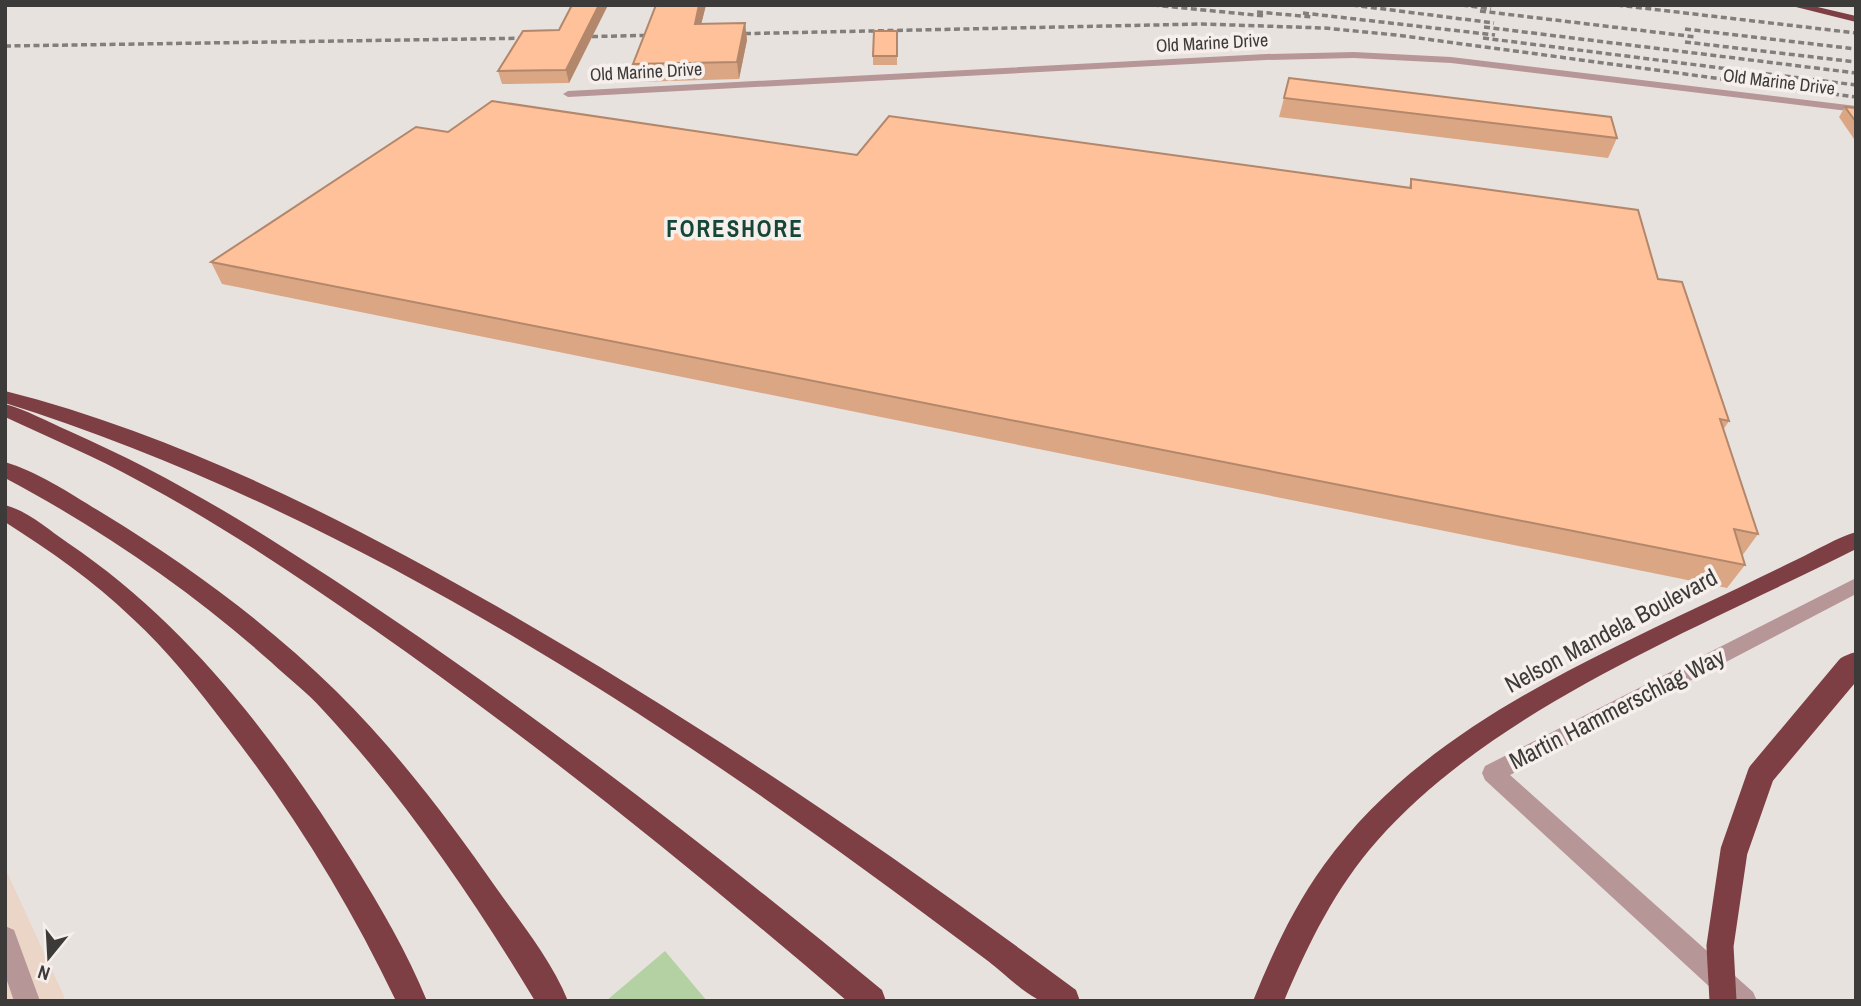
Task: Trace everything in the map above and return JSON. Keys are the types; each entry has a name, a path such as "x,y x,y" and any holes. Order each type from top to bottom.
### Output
{"highway":[{"path":"1793,5 1856,19"},
{"path":"5,397 111,429 245,483 377,550 472,603 702,742 862,849 1065,1001"},
{"path":"5,410 84,444 201,506 407,640 500,705 632,804 871,1001"},
{"path":"5,469 73,507 203,592 267,644 334,705 421,807 514,936 553,1001"},
{"path":"5,512 107,584 158,628 203,678 277,769 330,847 382,937 412,1001"},
{"name":"Nelson Mandela Boulevard","path":"1268,1001 1296,936 1335,873 1380,819 1429,772 1499,724 1580,676 1856,540"},
{"path":"1723,1001 1720,946 1734,851 1761,774 1849,669 1856,666"}],"street":[{"name":"Old Marine Drive","path":"568,94 1266,57 1354,55 1488,64 1856,109"},
{"name":"Martin Hammerschlag Way","path":"1744,1001 1493,773 1856,585"},
{"path":"5,938 27,1001"}],"shaded area":[{"path":"5,868 63,994 65,1001 5,1001"}],"green space":[{"path":"665,951 707,1001 606,1001"}],"building":[{"path":"572,5 599,5 566,70 498,71 523,31 559,30"},
{"path":"656,5 699,5 695,24 745,23 737,62 633,64"},
{"path":"874,31 897,31 897,56 873,56"},
{"path":"1289,78 1611,117 1617,138 1284,98"},
{"path":"492,101 857,155 889,116 1411,188 1411,179 1638,210 1658,279 1682,282 1729,421 1720,419 1758,534 1734,529 1745,565 211,262 416,127 448,132"},
{"path":"1845,107 1856,108 1856,122"}],"railway":[{"path":"1153,5 1265,16"},
{"path":"1352,5 1494,23"},
{"path":"1462,5 1491,9"},
{"path":"1617,5 1856,33"},
{"path":"1480,11 1696,37"},
{"path":"1257,12 1313,17"},
{"path":"1303,13 1495,35"},
{"path":"726,34 1202,24 1324,28 1396,35 1856,97"},
{"path":"1484,27 1856,73"},
{"path":"1685,29 1856,49"},
{"path":"573,37 664,35"},
{"path":"5,46 538,38"},
{"path":"1483,38 1856,85"},
{"path":"1685,42 1856,62"}],"district":[{"name":"FORESHORE","path":"735,229"}]}
